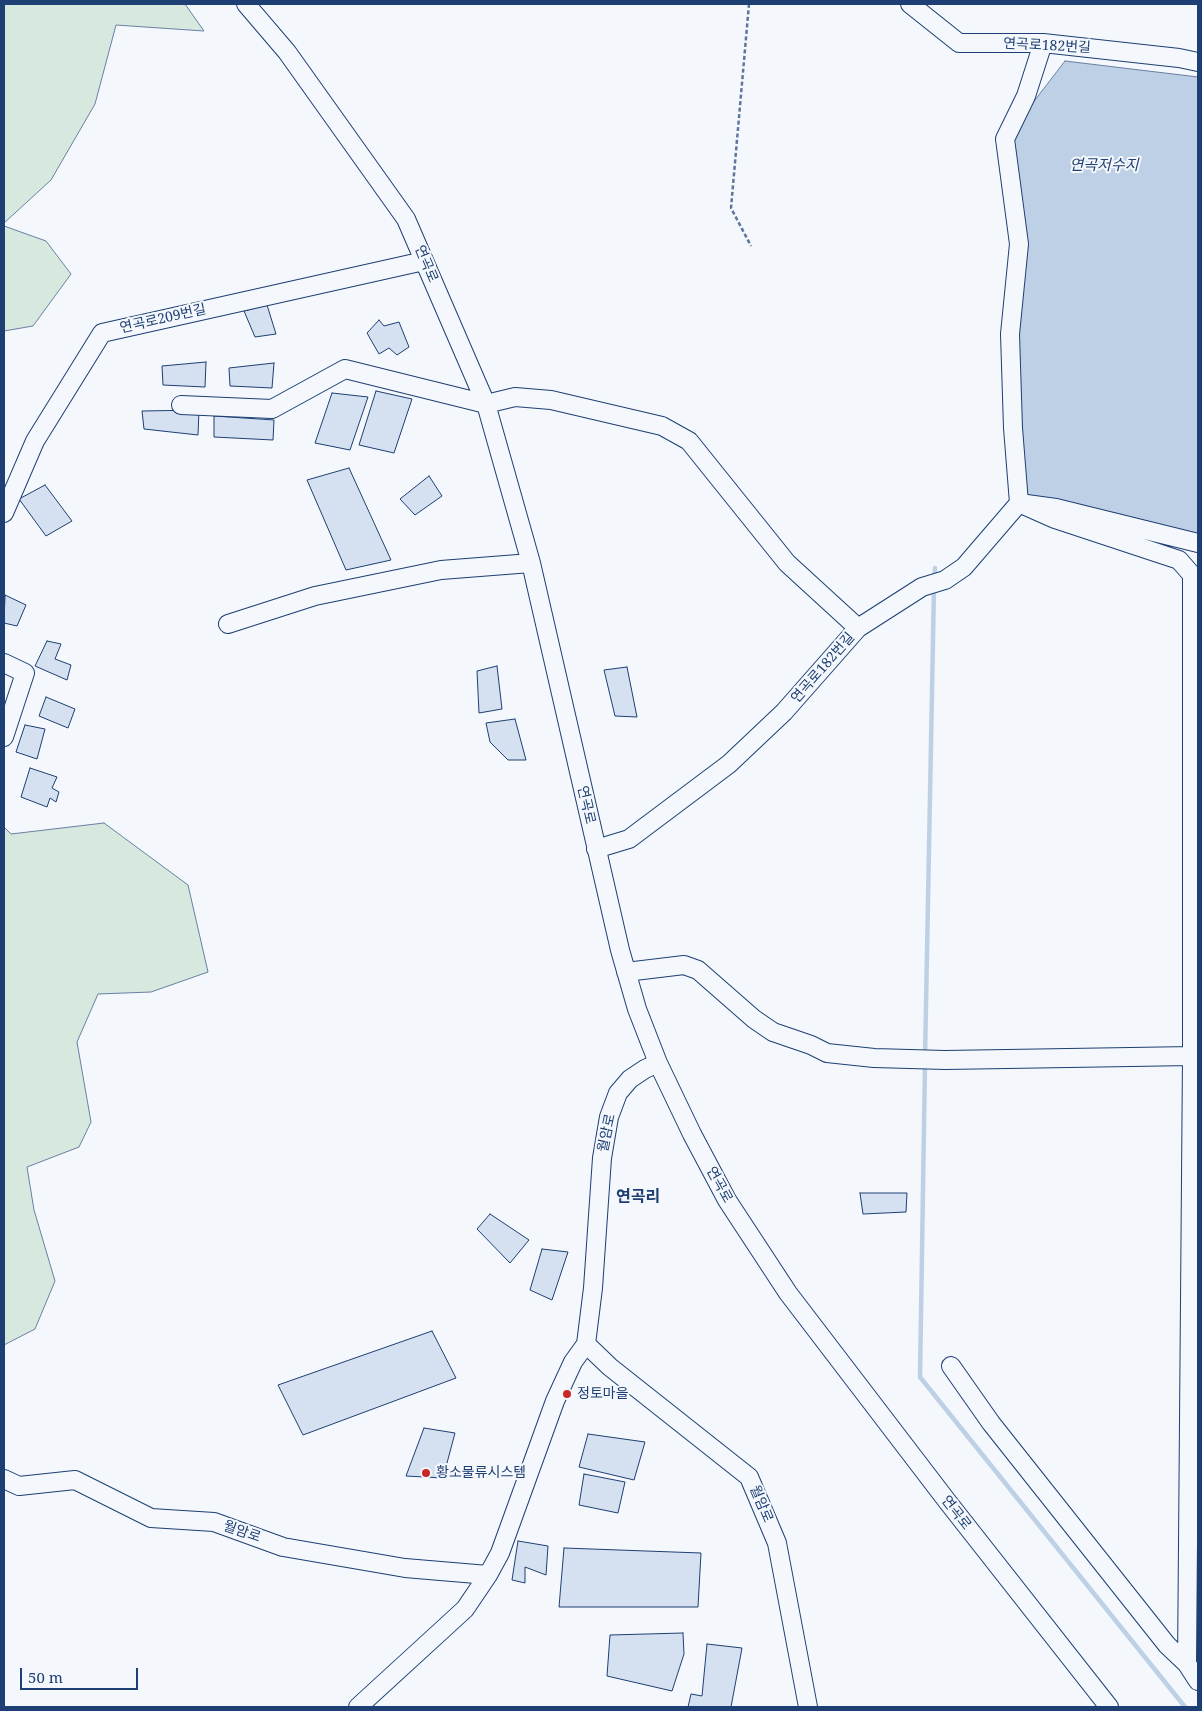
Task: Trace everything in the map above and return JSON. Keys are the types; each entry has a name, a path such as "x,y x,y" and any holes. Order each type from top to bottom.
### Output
{"street":[{"name":"연곡로","path":"246,4 287,52 406,219 486,404 531,563 626,972 637,1009 658,1063 692,1134 727,1200 788,1293 947,1501 1109,1707"},
{"name":"연곡로182번길","path":"910,4 960,43 1043,43 1180,58 1198,62"},
{"path":"1019,503 1013,428 1010,334 1019,244 1005,139 1026,96 1043,43"},
{"name":"연곡로209번길","path":"4,513 35,441 102,333 424,261"},
{"path":"181,406 272,409 345,368 486,404 514,397 551,400 662,426 689,441 787,563 858,628"},
{"name":"연곡로182번길","path":"596,849 629,839 729,764 784,712 858,628 922,587 946,580 964,567 1019,503"},
{"path":"1019,503 1056,508 1198,543"},
{"path":"1019,503 1055,520 1179,560 1192,575 1192,1056 1187,1664"},
{"path":"228,624 315,596 442,570 531,563"},
{"path":"4,663 25,673 4,736"},
{"path":"626,972 684,965 698,970 754,1019 773,1032 827,1053 874,1058 945,1060 1192,1056"},
{"name":"월암로","path":"358,1707 465,1608 488,1575 500,1553 564,1379 586,1344 592,1307 602,1158 609,1116 618,1093 630,1079 658,1063"},
{"name":"월암로","path":"586,1344 610,1367 749,1477 777,1543 808,1707"},
{"path":"951,1366 997,1430 1167,1645 1187,1664 1198,1681"},
{"name":"월암로","path":"4,1479 18,1486 74,1480 151,1518 214,1522 283,1546 405,1568 488,1575"}],"path":[{"path":"749,4 731,208 751,246"}],"shaded area":[{"path":"4,4 185,4 204,31 116,25 95,104 51,180 4,223"},
{"path":"4,226 46,241 71,274 33,326 4,331"},
{"path":"104,823 188,885 208,972 151,992 98,994 77,1042 91,1122 79,1147 27,1167 34,1210 55,1281 35,1329 4,1345 4,827 11,834"}],"water":[{"name":"연곡저수지","path":"1065,61 1198,77 1198,534 1031,496 1018,490 1019,244 1005,139"}],"building":[{"path":"267,305 276,334 255,337 244,311"},
{"path":"379,320 384,326 399,322 409,347 397,355 389,348 379,354 367,333"},
{"path":"206,362 205,387 163,385 162,366"},
{"path":"274,363 272,388 230,386 229,368"},
{"path":"376,391 412,399 394,453 359,445"},
{"path":"332,393 368,397 350,450 315,443"},
{"path":"199,410 198,435 144,429 142,411"},
{"path":"214,416 274,420 273,440 214,437"},
{"path":"349,468 391,560 346,570 307,480"},
{"path":"429,476 442,496 415,515 400,499"},
{"path":"45,485 72,521 46,536 19,499"},
{"path":"5,595 26,605 17,626 4,623"},
{"path":"47,641 61,644 55,659 71,665 67,680 35,666"},
{"path":"497,666 502,709 479,713 477,671"},
{"path":"627,667 637,717 615,716 604,670"},
{"path":"46,697 75,709 68,728 39,716"},
{"path":"515,719 526,760 508,760 490,742 486,723"},
{"path":"25,725 45,729 37,759 16,752"},
{"path":"30,768 57,777 52,788 59,792 56,802 50,798 47,807 21,797"},
{"path":"860,1193 907,1193 906,1212 863,1214"},
{"path":"490,1214 529,1240 510,1263 477,1229"},
{"path":"542,1249 568,1252 552,1300 530,1290"},
{"path":"432,1331 456,1378 303,1435 278,1385"},
{"path":"424,1428 455,1433 443,1478 406,1476"},
{"path":"588,1434 645,1442 634,1480 579,1467"},
{"path":"584,1474 625,1482 618,1513 579,1505"},
{"path":"518,1541 548,1546 546,1575 525,1567 525,1583 512,1580"},
{"path":"564,1548 701,1553 698,1607 559,1607"},
{"path":"683,1633 684,1654 672,1691 607,1676 610,1635"},
{"path":"707,1644 742,1648 731,1707 688,1707 691,1694 702,1696"}],"waterway":[{"path":"934,579 935,568"},
{"path":"925,1057 934,587"},
{"path":"925,1064 920,1377 1185,1707"}],"place":[{"name":"정토마을","path":"567,1394"},
{"name":"황소물류시스템","path":"426,1473"}],"district":[{"name":"연곡리","path":"638,1197"}]}
